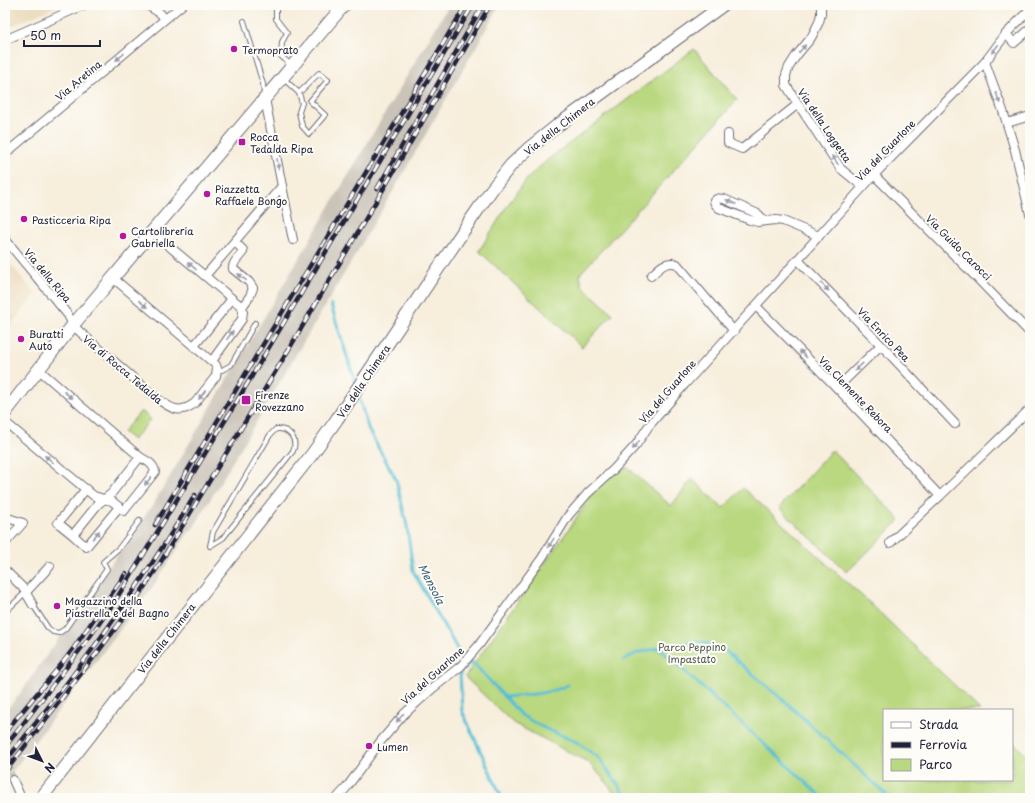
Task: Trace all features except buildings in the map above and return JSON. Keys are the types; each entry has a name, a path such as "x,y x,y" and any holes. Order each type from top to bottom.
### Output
{"street":[{"path":"5,40 84,5"},
{"path":"147,5 160,14 165,20"},
{"name":"Via Aretina","path":"5,154 182,5"},
{"path":"5,413 73,325 344,5"},
{"name":"Via della Chimera","path":"41,798 313,453 492,189 511,165 558,125 723,5"},
{"name":"Via della Loggetta","path":"821,5 821,14 816,29 811,38 789,66 786,76 787,88 841,169 863,187"},
{"name":"Via del Guarlone","path":"337,798 380,742 404,714 433,688 461,666 480,645 542,558 568,516 588,493 614,470 676,395 863,187 985,62 1006,34 1030,9"},
{"path":"1006,34 1014,43 1030,29"},
{"path":"985,62 1015,150 1030,214"},
{"path":"265,99 293,240"},
{"path":"728,134 728,143 742,149 798,104"},
{"path":"1007,124 1030,116"},
{"name":"Via Guido Carocci","path":"874,175 1030,333"},
{"path":"205,276 282,186"},
{"path":"765,221 758,214 724,199 719,198 714,201 719,208 750,220 758,222 783,221 819,236"},
{"path":"152,232 242,307 242,319 212,361"},
{"name":"Via della Ripa","path":"5,239 68,315 73,325"},
{"path":"235,242 243,250 243,252 232,266 233,269 249,282 253,288 250,296 242,307"},
{"name":"Via Enrico Pea","path":"798,260 955,424"},
{"path":"651,276 664,264 670,262 677,264 734,330"},
{"path":"113,278 212,361 216,365 217,369"},
{"path":"194,346 232,299"},
{"name":"Via Clemente Rebora","path":"756,306 940,496"},
{"name":"Via di Rocca Tedalda","path":"73,325 154,396 172,408 182,410 195,403 216,376 217,369"},
{"path":"837,388 881,345"},
{"path":"5,422 94,496 112,501 124,511 155,472 155,469 151,464 140,457 38,369"},
{"path":"890,543 1030,409"},
{"path":"73,535 98,504 111,494 140,457"},
{"path":"86,489 58,522 86,547 119,507"},
{"path":"5,517 23,523 5,543"},
{"path":"26,592 50,566"},
{"path":"5,570 23,588 33,605"},
{"path":"13,780 21,798"}],"lane":[{"path":"276,5 276,19 287,33 282,42 281,56 292,66"},
{"path":"244,21 264,84 265,99"},
{"path":"299,93 319,73 328,80 310,101 302,103"},
{"path":"282,78 299,93 302,103 299,112 302,126 309,134 325,115 310,101"},
{"path":"217,369 222,370 231,365 255,323"},
{"path":"276,429 288,432 294,440 295,446 293,451 223,538 210,546 213,532 270,435 276,429"},
{"path":"33,605 48,628 53,632 59,633 65,629 107,569 103,562 119,548 140,520"},
{"path":"5,612 26,592"}],"shaded area":[{"path":"5,5 60,5 5,29"},
{"path":"449,5 500,5 392,193 194,527 188,533 151,589 5,781 5,711 18,696 154,503"},
{"path":"5,257 35,294 5,332"}],"green space":[{"path":"694,49 737,100 580,274 582,286 613,314 582,347 479,251 509,203 527,179 546,161"},
{"path":"141,411 151,419 133,440 123,432"},
{"path":"832,450 900,520 847,572 779,508"},
{"name":"Parco Peppino Impastato","path":"627,467 671,506 692,479 723,508 743,488 873,606 979,709 883,709 883,781 1013,781 1013,742 1030,759 1030,798 617,798 608,784 588,762 513,723 465,677 573,523 598,484"}],"waterway":[{"name":"Mensola","path":"331,305 356,385"},
{"name":"Mensola","path":"358,395 369,431 396,479 407,526 413,571 460,654 477,667 521,715 546,729 575,741 598,757 620,787 626,798"},
{"path":"623,660 637,653 698,641 722,648 789,705 890,798"},
{"path":"658,648 823,798"},
{"path":"471,662 460,672 462,711 502,798"},
{"path":"504,697 545,692 568,685"}],"tunnel":[{"path":"5,762 13,780"}],"railway":[{"path":"155,525 466,5"},
{"path":"5,747 86,642 113,604 240,396 473,5"},
{"path":"377,189 483,5"},
{"path":"5,772 125,616 157,568 289,349 490,5"},
{"path":"5,762 105,632 145,574 195,495"},
{"path":"5,732 73,649 126,573"}],"place":[{"name":"Termoprato","path":"234,49"},
{"name":"Rocca Tedalda Ripa","path":"242,142"},
{"name":"Piazzetta Raffaele Bongo","path":"207,194"},
{"name":"Pasticceria Ripa","path":"24,219"},
{"name":"Cartolibreria Gabriella","path":"123,236"},
{"name":"Buratti Auto","path":"21,339"},
{"name":"Firenze Rovezzano","path":"246,400"},
{"name":"Magazzino della Piastrella e del Bagno","path":"57,606"},
{"name":"Lumen","path":"369,746"}]}
